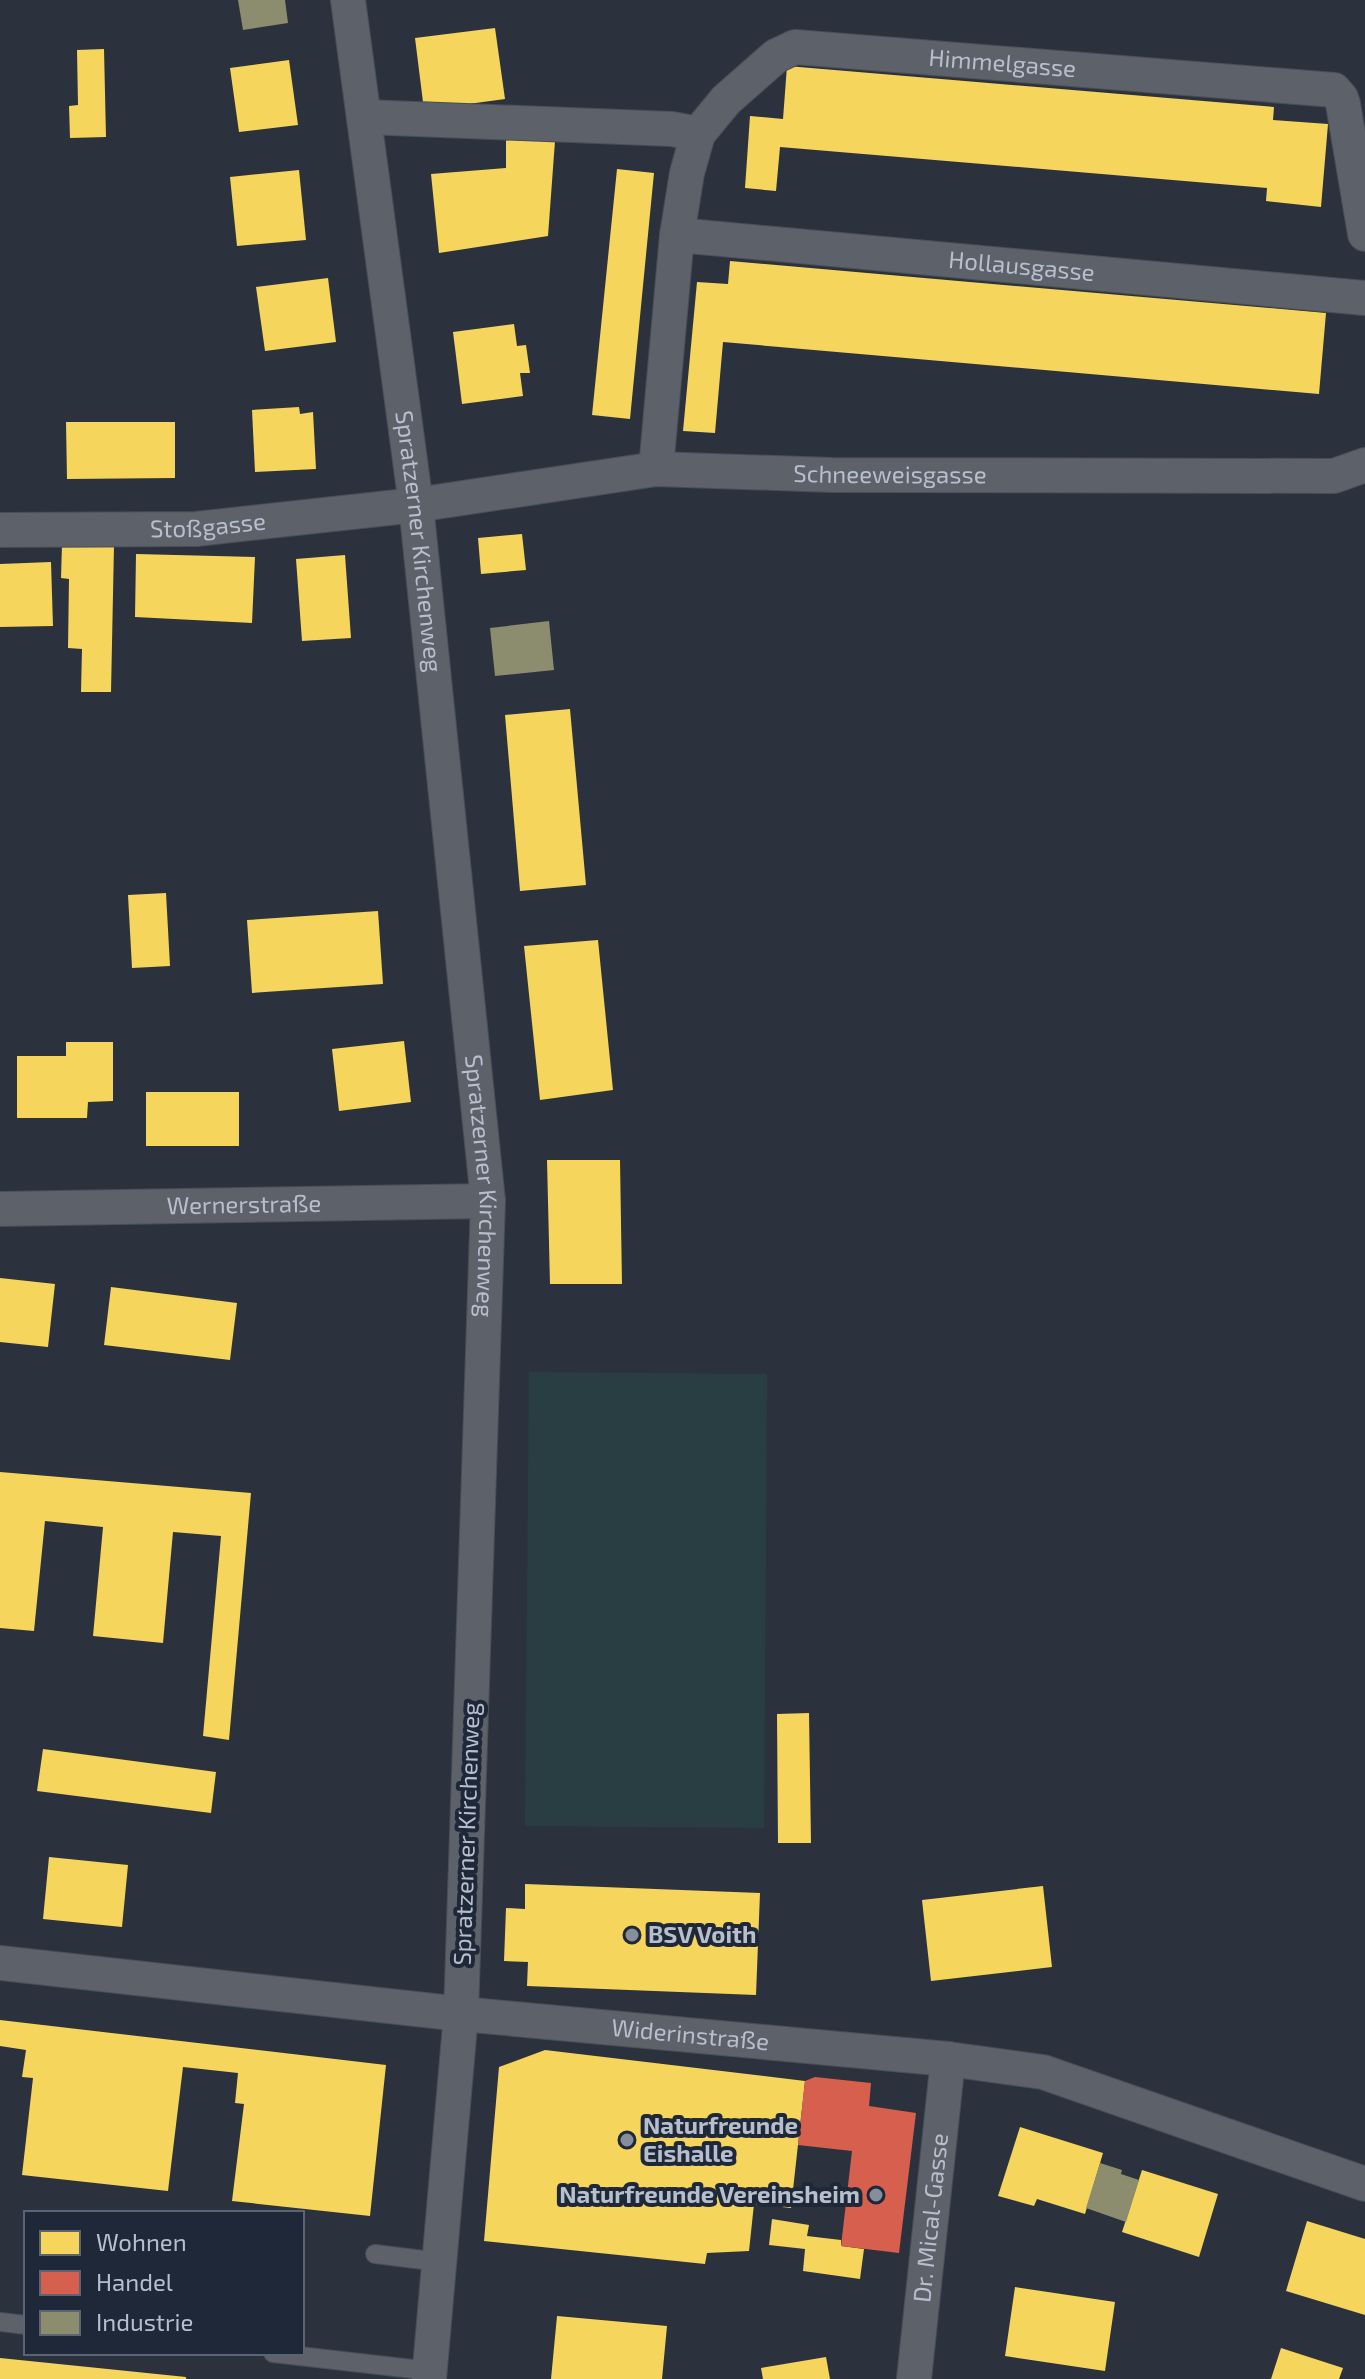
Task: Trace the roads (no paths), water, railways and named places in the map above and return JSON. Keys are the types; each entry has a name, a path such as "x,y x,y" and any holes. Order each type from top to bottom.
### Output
{"street":[{"name":"Spratzerner Kirchenweg","path":"348,0 416,505 488,1201 461,2014 430,2375"},
{"name":"Himmelgasse","path":"656,469 677,235 687,173 698,134 726,100 776,56 795,47 1334,90 1343,104 1365,234"},
{"path":"365,117 672,129 698,134"},
{"name":"Hollausgasse","path":"677,235 1365,298"},
{"name":"Schneeweisgasse","path":"416,505 656,469 832,475 1334,476 1365,465"},
{"name":"Stoßgasse","path":"0,530 196,529 416,505"},
{"name":"Wernerstraße","path":"0,1209 488,1201"},
{"name":"Widerinstraße","path":"0,1963 461,2014 948,2059 1043,2072 1365,2184"},
{"name":"Dr. Mical-Gasse","path":"914,2379 948,2059"}],"lane":[{"path":"375,2254 440,2262"},
{"path":"0,2322 24,2325"},
{"path":"287,2355 430,2375"}],"place":[{"name":"BSV Voith","path":"632,1935"},
{"name":"Naturfreunde Eishalle","path":"627,2140"},
{"name":"Naturfreunde Vereinsheim","path":"876,2195"}]}
